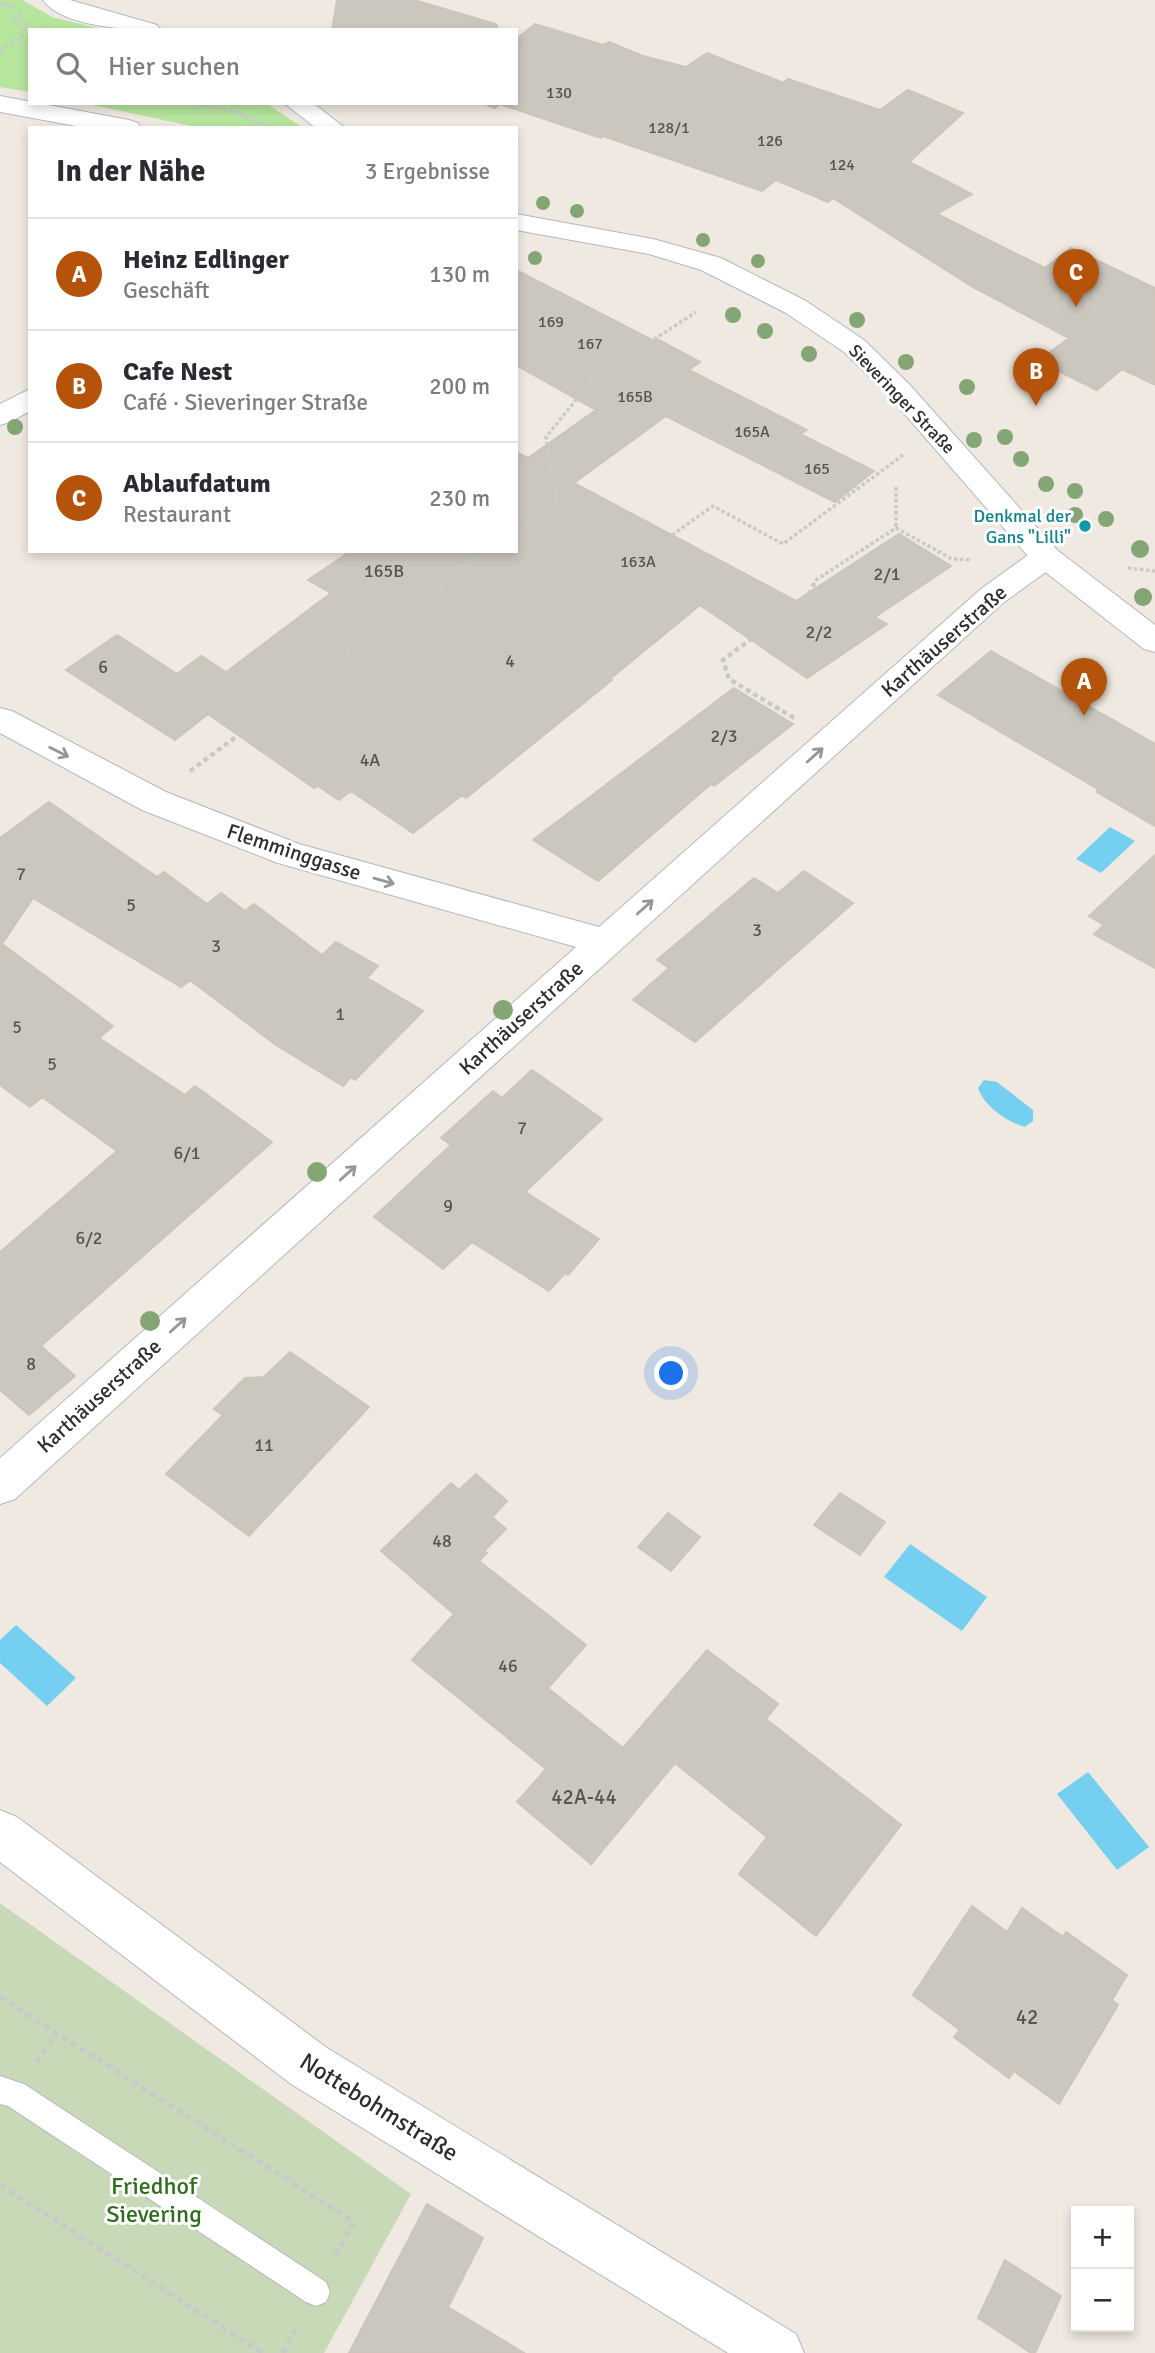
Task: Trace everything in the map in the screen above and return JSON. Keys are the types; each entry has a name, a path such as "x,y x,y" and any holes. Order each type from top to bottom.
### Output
{"street":[{"path":"55,0 65,8 140,28"},
{"path":"0,104 118,126"},
{"path":"299,105 330,126"},
{"name":"Sieveringer Straße","path":"518,222 653,247 711,264 796,307 854,346 899,390 1046,557 1155,641"},
{"path":"0,416 28,399"},
{"name":"Karthäuserstraße","path":"0,1485 992,596 1046,557"},
{"name":"Flemminggasse","path":"0,719 154,801 290,854 605,942"},
{"name":"Nottebohmstraße","path":"0,1833 309,2066 777,2353"}],"lane":[{"path":"0,2090 15,2094 316,2292"}],"path":[{"path":"0,2 26,9 13,19 26,24 21,37"},
{"path":"0,50 21,37 28,37"},
{"path":"200,105 234,111 266,126"},
{"path":"518,530 557,503 546,437 567,410 592,380 659,333 696,312"},
{"path":"672,535 713,506 783,544 900,457"},
{"path":"896,487 896,528"},
{"path":"896,528 951,559 981,560"},
{"path":"801,722 729,679 723,660 808,597 816,580 896,528"},
{"path":"181,777 484,553"},
{"path":"0,1997 354,2222"},
{"path":"0,2185 264,2353"}],"green space":[{"path":"0,0 22,0 52,17 97,28 28,28 28,92 0,87"},
{"path":"92,105 269,105 300,126 192,126"},
{"name":"Friedhof Sievering","path":"0,1903 411,2194 324,2353 0,2353"}],"water":[{"path":"1110,827 1135,841 1101,873 1076,859"},
{"path":"984,1080 997,1082 1033,1110 1033,1121 1025,1127 997,1112 985,1101 978,1088"},
{"path":"910,1544 987,1597 962,1631 884,1577"},
{"path":"16,1625 76,1678 47,1706 0,1663 0,1640"},
{"path":"1088,1772 1149,1847 1117,1870 1057,1794"}],"building":[{"path":"337,0 414,0 496,24 497,28 332,28"},
{"path":"535,24 603,45 609,42 643,56 686,67 707,53 784,83 788,79 880,110 908,90 963,113 909,162 972,194 937,214 1045,268 1071,248 1155,288 1155,385 1122,369 1097,390 1038,361 1069,338 971,286 833,198 828,202 776,180 762,191 503,105 518,105 518,37"},
{"path":"518,271 700,362 689,370 807,430 800,434 874,471 835,502 666,416 574,483 796,601 899,534 951,566 875,617 887,624 807,678 700,605 466,798 462,795 413,833 351,791 339,800 318,786 314,788 208,714 175,740 66,670 117,635 177,674 201,656 226,672 331,593 308,580 348,553 518,553 518,453 528,458 596,410 518,366"},
{"path":"991,651 1155,744 1155,826 1097,792 1098,789 938,695"},
{"path":"734,688 793,724 714,786 711,784 598,881 533,840"},
{"path":"49,802 157,877 164,872 207,904 221,893 245,911 254,904 322,955 336,942 378,966 367,978 423,1011 355,1080 351,1077 343,1086 276,1045 190,980 181,987 33,898 2,944 113,1026 99,1038 185,1095 195,1086 272,1142 41,1346 75,1376 29,1415 0,1390 0,1252 117,1151 42,1097 30,1107 0,1085 0,838"},
{"path":"1155,855 1155,968 1094,934 1104,925 1089,916"},
{"path":"804,871 853,903 695,1042 633,1000 669,968 657,960 754,878 778,893"},
{"path":"532,1070 602,1119 525,1192 599,1239 568,1275 565,1273 549,1291 472,1242 443,1269 374,1217 451,1145 441,1138 493,1091 502,1098"},
{"path":"290,1352 369,1407 249,1536 166,1474 223,1415 214,1409 245,1378 264,1377"},
{"path":"476,1474 507,1501 492,1517 506,1529 484,1551 487,1553 479,1561 586,1645 548,1688 623,1748 707,1650 778,1704 766,1719 901,1825 816,1936 739,1874 767,1837 675,1763 591,1864 517,1802 546,1769 412,1660 454,1614 381,1551 451,1483 459,1490"},
{"path":"840,1493 885,1522 860,1555 814,1525"},
{"path":"668,1513 700,1537 671,1571 638,1547"},
{"path":"972,1906 1007,1932 1022,1908 1063,1937 1066,1932 1127,1975 1112,2000 1118,2005 1059,2104 1014,2071 1009,2078 954,2037 960,2030 913,1995"},
{"path":"427,2204 483,2238 448,2307 524,2353 349,2353"},
{"path":"1005,2260 1061,2296 1035,2353 978,2318"}],"place":[{"name":"Ablaufdatum","path":"1076,307"},
{"name":"Cafe Nest","path":"1036,406"},
{"name":"Denkmal der Gans \"Lilli\"","path":"1085,526"},
{"name":"Heinz Edlinger","path":"1084,716"}]}
